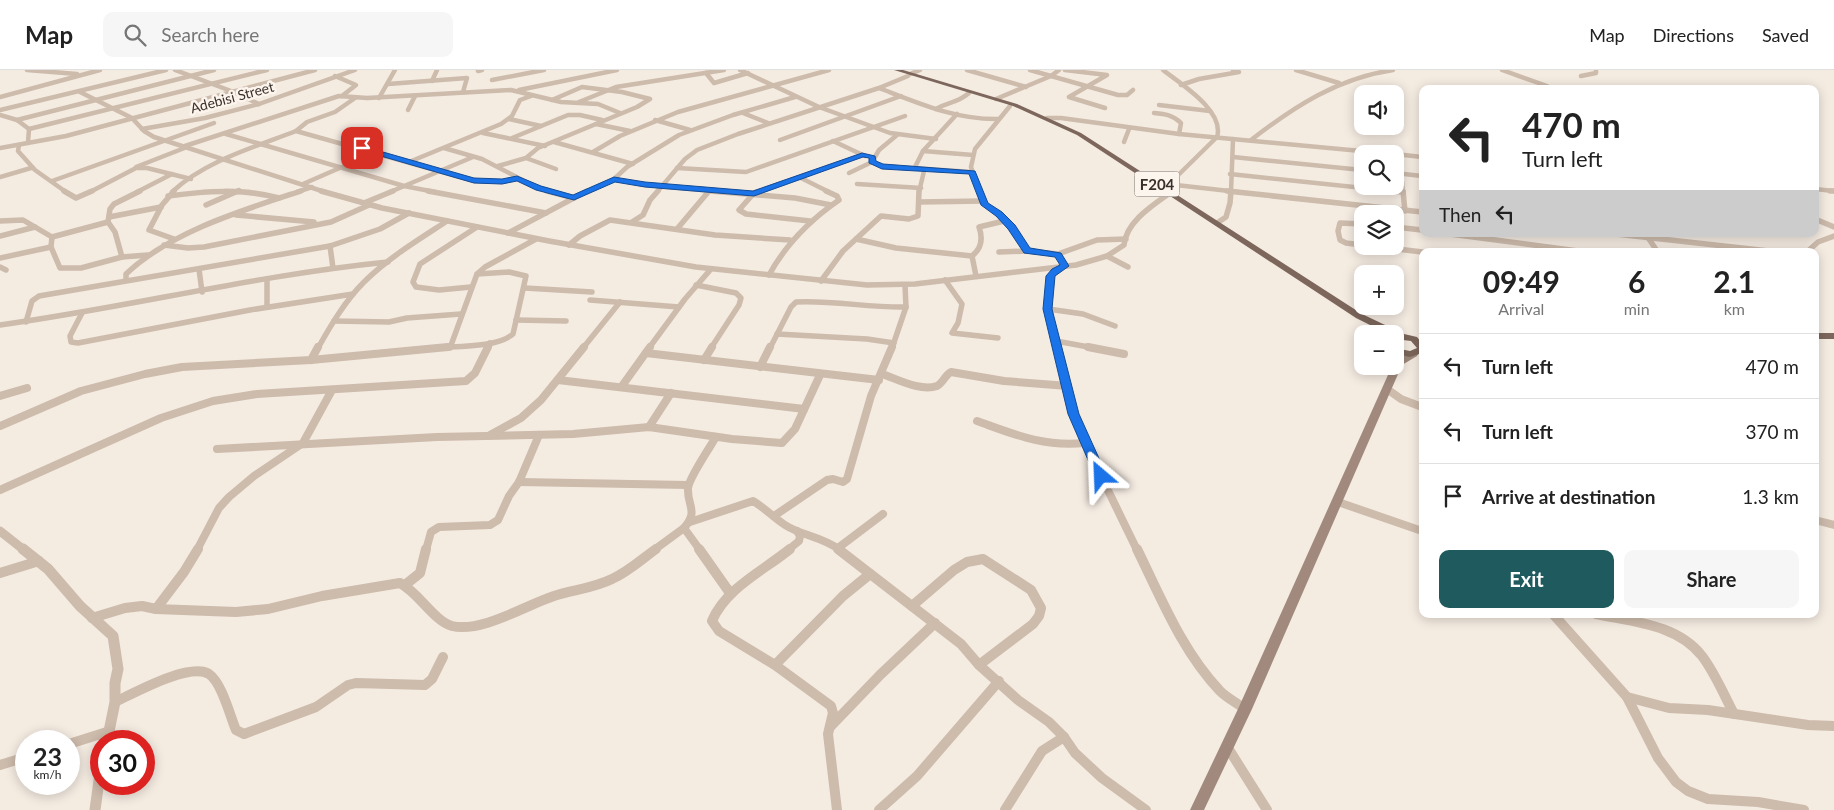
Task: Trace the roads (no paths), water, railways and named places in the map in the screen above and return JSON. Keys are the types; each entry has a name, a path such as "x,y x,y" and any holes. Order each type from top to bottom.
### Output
{"main road":[{"name":"F204","path":"889,70 996,99 1047,118 1092,141 1358,316 1376,325"},
{"name":"F204","path":"897,70 1010,106 1084,140 1166,189 1364,325"},
{"path":"1819,336 1834,336"},
{"name":"F204","path":"1404,337 1418,340"},
{"path":"1404,352 1418,353"},
{"path":"1404,360 1418,353"},
{"path":"1197,810 1228,748 1392,375"}],"street":[{"path":"27,70 85,74"},
{"path":"0,97 100,70"},
{"path":"0,110 166,70"},
{"path":"175,70 231,91 259,104"},
{"path":"17,120 214,70"},
{"path":"29,129 267,70"},
{"path":"0,148 66,136 315,70"},
{"name":"Adebisi Street","path":"142,129 205,118 259,104 355,70"},
{"path":"380,98 395,70"},
{"path":"432,81 437,70"},
{"path":"492,80 544,70"},
{"path":"342,96 380,98 488,90 517,91 618,70"},
{"path":"675,70 681,76"},
{"path":"578,103 606,90 724,70"},
{"path":"593,152 630,131 682,110 774,87 829,70"},
{"path":"632,222 643,215 650,200 685,159 703,147 768,123 879,88 920,70"},
{"path":"967,70 1026,87"},
{"path":"1030,70 1086,88 1122,96 1127,95 1133,90"},
{"path":"996,99 1051,76 1059,70"},
{"path":"1065,70 1107,75 1069,97 1105,108"},
{"path":"80,92 132,118 142,129 154,137 367,204 536,239 711,269 867,285 905,285 1065,266 1107,256 1119,250 1130,228 1216,137 1219,129 1210,111 1204,104 1163,70"},
{"path":"1233,70 1239,72"},
{"path":"1181,85 1199,79 1246,70"},
{"path":"1296,70 1339,83"},
{"path":"1303,72 1310,70"},
{"path":"1251,140 1312,97 1339,83 1361,75 1393,70"},
{"path":"1502,70 1545,85"},
{"path":"1581,76 1596,73 1596,70"},
{"path":"706,73 714,82 745,71 819,108 897,135 936,139"},
{"path":"19,144 17,151 19,155 31,168 67,193 78,198 148,160 342,96 356,85 335,76"},
{"path":"488,76 492,80"},
{"path":"388,84 467,78 463,92"},
{"path":"488,90 492,80"},
{"path":"444,148 498,166 526,158 532,152 602,120 637,107 650,99 560,82"},
{"path":"552,100 580,87"},
{"path":"879,88 936,109 982,119 999,119"},
{"path":"517,91 552,100 598,104 620,113"},
{"path":"936,109 944,104 960,101 969,93"},
{"path":"408,110 415,96"},
{"path":"410,162 483,133 510,119 520,100 531,96"},
{"path":"780,140 901,96"},
{"path":"508,233 614,179 622,171 679,135 743,112 794,97"},
{"path":"174,239 149,232 168,196 191,178 224,160 296,131 302,125 335,112 355,98"},
{"path":"1159,105 1210,111"},
{"path":"1010,106 975,149 971,167 983,201 1012,227 1027,251"},
{"path":"743,112 768,123"},
{"path":"1154,113 1174,116 1181,123 1179,134"},
{"path":"512,138 572,114 602,120"},
{"path":"914,169 924,151 957,114"},
{"path":"0,115 17,120 29,129"},
{"path":"677,168 743,173 905,116"},
{"path":"1047,118 1061,118 1129,129 1354,150"},
{"path":"510,119 541,126"},
{"path":"655,120 690,130"},
{"path":"52,181 214,123"},
{"path":"596,124 630,131"},
{"path":"28,143 29,129"},
{"path":"1124,142 1129,129"},
{"path":"296,131 410,162 439,172 482,182 502,182 517,178"},
{"path":"483,133 545,146"},
{"path":"226,134 404,186 546,214"},
{"path":"849,173 872,159 882,146 897,135"},
{"path":"1217,223 1226,217 1230,203 1229,191 1233,139"},
{"path":"833,141 872,159 882,166 924,171 972,172"},
{"path":"554,142 633,164"},
{"path":"924,151 973,155"},
{"path":"302,184 375,152"},
{"path":"810,221 742,213 739,210 754,193 862,155"},
{"path":"1404,155 1419,156"},
{"path":"164,245 195,248 324,224 338,220 404,186 473,157"},
{"path":"1233,157 1354,169"},
{"path":"526,158 556,169"},
{"path":"498,166 497,168 500,170 538,188 574,198"},
{"path":"132,169 141,167 191,178"},
{"path":"0,177 31,168"},
{"path":"821,281 838,256 881,216 885,215 905,220 918,216 920,188 924,171"},
{"path":"122,257 115,232 108,220 110,209 114,204 172,174"},
{"path":"1230,174 1354,187"},
{"path":"1404,174 1419,176"},
{"path":"769,275 790,240 810,221 839,200 837,196 801,178"},
{"path":"614,179 662,186 754,193 831,205"},
{"path":"857,184 920,188"},
{"path":"126,280 126,274 149,255 174,239 312,186"},
{"path":"1166,189 1229,191 1419,212"},
{"path":"168,196 216,190 241,190 256,191 280,198"},
{"path":"206,205 241,190"},
{"path":"677,229 710,190"},
{"path":"1819,190 1834,191"},
{"path":"1404,195 1406,210"},
{"path":"919,202 983,201"},
{"path":"0,221 28,220 35,227 52,237 108,220 161,207"},
{"path":"26,322 32,300 35,297 330,246 380,229 409,213"},
{"path":"234,215 324,224"},
{"path":"569,245 580,236 609,220 715,234 790,240"},
{"path":"311,360 334,321 353,294 370,276 447,221"},
{"path":"856,239 896,248 972,256 980,249 982,236 979,227 1004,221"},
{"path":"1819,221 1834,227"},
{"path":"1354,223 1340,222 1338,230 1342,242 1354,244"},
{"path":"0,236 35,227"},
{"path":"471,287 429,290 416,287 414,282 420,264 477,227"},
{"path":"1404,228 1419,230"},
{"path":"1811,248 1818,242 1834,236"},
{"path":"52,237 51,247 60,268 63,270 75,269 122,257 149,255"},
{"path":"1499,237 1523,244 1554,248"},
{"path":"1636,237 1649,239 1655,237 1745,248"},
{"path":"999,252 1027,251 1058,254 1097,240 1126,238"},
{"path":"450,348 477,274 485,267 536,239"},
{"path":"1649,239 1655,248"},
{"path":"1523,244 1525,248"},
{"path":"330,246 333,268"},
{"path":"0,258 51,247"},
{"path":"1404,250 1419,252"},
{"path":"1058,254 1065,266"},
{"path":"972,256 976,276"},
{"path":"1107,256 1128,267"},
{"path":"0,325 82,313 333,268 388,262"},
{"path":"1065,266 1055,271 1051,276 1048,309 1068,386 1073,414 1085,443 1173,622 1195,660 1221,692 1245,709"},
{"path":"0,267 6,270"},
{"path":"199,269 202,292"},
{"path":"622,386 696,285 711,269"},
{"path":"0,426 75,393 145,374 182,367 311,360 450,348 490,344 510,338 513,334 525,288 526,276 521,274 477,274"},
{"path":"267,279 267,306"},
{"path":"945,280 962,304 958,323 952,332 954,334 998,338"},
{"path":"696,285 736,294 741,298 704,360"},
{"path":"774,516 827,480 846,481 871,396 894,343 906,306 905,285"},
{"path":"525,288 592,292"},
{"path":"82,313 70,336 71,342 78,343 126,332 267,306 353,294"},
{"path":"590,300 680,307"},
{"path":"760,367 791,307 800,301 863,307 906,306"},
{"path":"488,436 521,418 558,380 620,302"},
{"path":"1048,309 1083,314 1115,326"},
{"path":"334,321 389,322 407,318 461,314"},
{"path":"516,320 566,321"},
{"path":"777,334 867,339 894,343"},
{"path":"1056,341 1124,354"},
{"path":"0,490 153,422 196,405 240,396 466,381 475,372 490,344"},
{"path":"646,353 820,375 880,377 927,388 939,385 950,372 1004,381 1068,386"},
{"path":"217,449 303,443 357,443 437,437 539,435 649,427 782,443 787,440 795,429 820,375"},
{"path":"558,380 622,386 804,409"},
{"path":"0,396 27,388"},
{"path":"1387,389 1402,400 1419,406"},
{"path":"156,609 184,572 200,546 219,508 229,496 254,476 303,443 332,390"},
{"path":"649,427 671,393"},
{"path":"977,421 1033,441 1065,444 1085,443"},
{"path":"92,618 136,606 149,605 156,609 227,612 252,611 392,584 405,584 420,573 431,532 434,528 494,523 498,520 509,496 519,482 539,435"},
{"path":"687,525 693,515 688,485 716,436"},
{"path":"519,482 688,485"},
{"path":"405,584 443,622 453,626 470,627 523,610 551,597 610,580 624,573 687,525 753,501 758,502 786,526 820,537 838,548 935,623 961,644 979,665 1018,700 1049,722 1064,737 1075,753 1102,778 1146,810"},
{"path":"1338,502 1419,530"},
{"path":"838,548 883,514"},
{"path":"1819,521 1834,525"},
{"path":"687,525 730,593"},
{"path":"0,531 39,561 58,579 66,591 92,618 113,636 118,669 115,702 109,730"},
{"path":"797,531 800,536 799,541 765,569 730,593 714,615 712,621 719,631 775,665 831,706 833,713 828,734 837,810"},
{"path":"912,606 954,570 967,562 983,559 1030,590 1041,608 1039,616 1033,624 979,665"},
{"path":"0,573 39,561"},
{"path":"775,665 843,596 870,574"},
{"path":"1557,618 1632,704 1656,756 1671,775 1693,793 1715,799 1760,802 1804,810"},
{"path":"1614,618 1660,628 1681,636 1702,656 1734,714"},
{"path":"830,727 880,675 935,623"},
{"path":"115,702 186,673 204,672 210,675 217,683 236,730 240,734 244,734 316,707 348,686 356,683 425,685 432,679 443,657"},
{"path":"879,810 917,776 999,681"},
{"path":"1626,697 1669,708 1734,714 1808,725 1834,726"},
{"path":"1005,810 1042,751 1053,742 1064,737"},
{"path":"1228,748 1267,810"},
{"path":"0,765 15,760"},
{"path":"95,810 97,795"}]}
